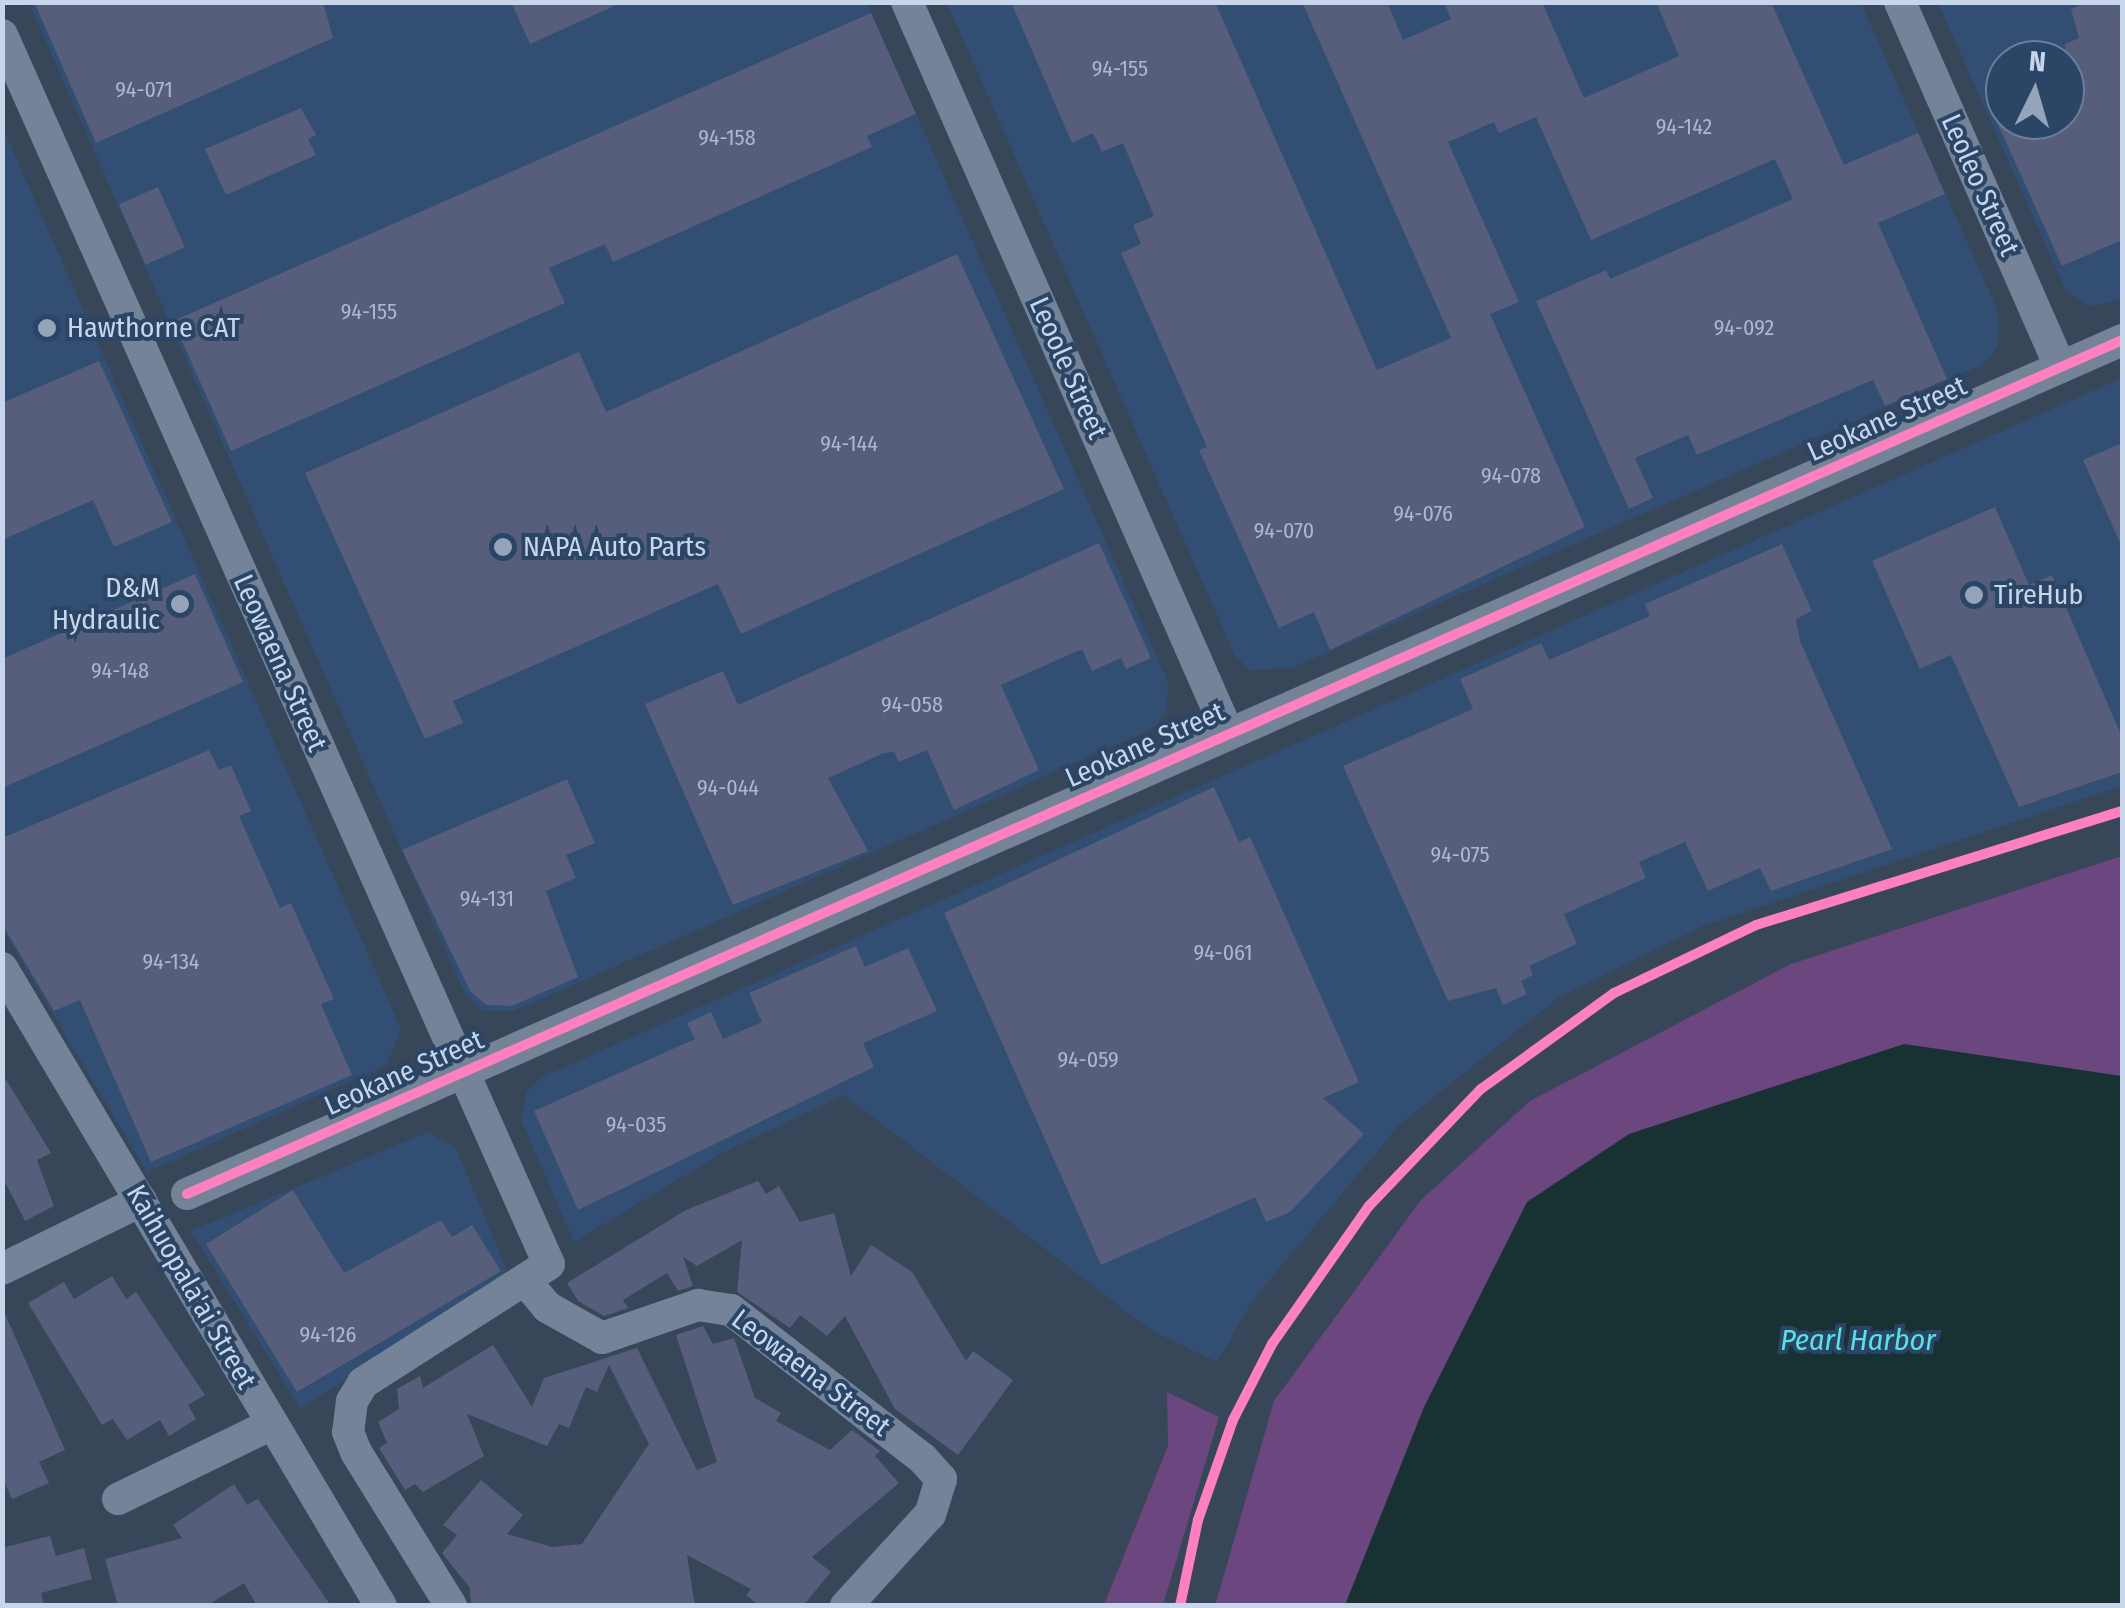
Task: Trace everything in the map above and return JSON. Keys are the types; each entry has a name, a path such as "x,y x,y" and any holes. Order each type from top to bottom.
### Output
{"street":[{"name":"Leoole Street","path":"907,2 1228,733"},
{"name":"Leoleo Street","path":"1900,2 2060,367"},
{"name":"Leowaena Street","path":"2,34 549,1264 528,1284 548,1307 602,1338 698,1305 731,1310 923,1458 942,1479 930,1514 846,1606"},
{"name":"Leokane Street","path":"187,1194 2122,340"},
{"name":"Kaihuopala'ai Street","path":"5,979 381,1606"},
{"path":"2,1270 141,1202"},
{"path":"451,1606 356,1452 349,1415 363,1383 528,1284"},
{"path":"118,1499 272,1424"}],"shaded area":[{"path":"29,3 867,3 1168,682 1167,712 1154,728 514,1011 483,1011 465,994"},
{"path":"947,3 1861,3 1999,314 1998,347 1982,365 1292,668 1250,670 1235,656"},
{"path":"1938,3 2122,3 2122,299 2092,307 2066,291 1999,140 2085,140 2085,40 1985,40 1985,109"},
{"path":"2,126 401,1029 387,1065 147,1172 3,930"},
{"path":"2122,378 2122,786 1703,926 1561,996 1401,1123 1253,1300 1217,1362 1152,1331 844,1095 724,1152 574,1242 521,1120 526,1093 542,1077"},
{"path":"2122,856 2122,1143 1465,1605 1215,1606 1274,1401 1421,1200 1530,1101 1791,964"},
{"path":"428,1132 456,1148 511,1280 300,1408 191,1231"},
{"path":"1167,1392 1219,1417 1163,1605 1104,1605 1168,1446"}],"water":[{"name":"Pearl Harbor","path":"1904,1044 2122,1076 2122,1605 1345,1605 1424,1407 1527,1202 1629,1134"}],"building":[{"path":"34,2 323,2 333,38 96,143"},
{"path":"511,2 623,2 530,44"},
{"path":"1011,2 1215,2 1377,370 1451,338 1302,2 1387,2 1403,40 1451,19 1444,2 1542,2 1584,98 1679,56 1656,2 1771,2 1844,165 1918,133 1945,194 1878,223 1947,379 1885,406 1873,380 1697,455 1688,435 1635,458 1653,498 1629,509 1536,301 1606,270 1610,279 1793,199 1775,159 1591,240 1536,117 1499,133 1494,122 1448,142 1519,302 1490,314 1585,527 1330,650 1314,612 1279,628 1199,450 1207,447 1121,253 1141,244 1133,225 1154,216 1123,143 1102,152 1093,133 1072,143"},
{"path":"2088,2 2122,2 2122,240 2062,266 2005,140 2085,140 2085,40 2074,40 2079,38 2071,9"},
{"path":"871,13 916,114 867,136 872,147 613,262 605,244 549,268 565,303 231,451 173,321"},
{"path":"301,108 316,135 308,139 316,155 226,195 205,149"},
{"path":"158,187 185,247 146,265 119,204"},
{"path":"957,254 1064,489 741,634 718,584 453,701 463,723 425,739 305,473 579,352 606,412"},
{"path":"99,361 172,522 114,547 93,500 2,540 2,403"},
{"path":"2122,443 2122,547 2083,460"},
{"path":"1995,507 2029,585 2052,575 2122,737 2122,772 2019,807 1951,655 1920,669 1872,561"},
{"path":"1099,543 1151,658 1126,669 1121,658 1092,671 1082,649 1001,685 1039,770 954,810 927,750 899,762 894,752 884,753 828,778 868,851 733,905 645,704 723,671 738,705"},
{"path":"1782,544 1812,611 1796,619 1800,641 1892,849 1771,891 1760,868 1708,891 1685,842 1639,862 1646,878 1564,914 1577,944 1529,966 1533,975 1521,981 1527,994 1503,1005 1496,988 1448,1001 1343,766 1473,709 1460,679 1541,643 1549,660 1650,616 1645,604"},
{"path":"195,574 243,682 2,788 2,659"},
{"path":"209,750 219,770 231,765 251,811 239,816 280,908 291,903 334,999 321,1004 352,1075 151,1162 80,1000 54,1011 2,924 2,838"},
{"path":"567,779 595,843 566,855 576,878 546,891 578,977 512,1006 486,1005 470,991 402,850"},
{"path":"1214,787 1239,842 1250,837 1359,1082 1323,1098 1364,1134 1290,1212 1266,1222 1255,1197 1101,1265 944,913"},
{"path":"856,946 865,967 908,948 937,1011 863,1043 874,1067 578,1210 534,1111 695,1039 687,1023 711,1012 723,1039 762,1022 749,993"},
{"path":"2,1073 51,1153 37,1160 54,1206 25,1221 2,1176"},
{"path":"758,1181 766,1194 779,1186 800,1222 834,1213 851,1276 871,1245 912,1272 966,1361 973,1351 1013,1380 958,1455 895,1409 845,1316 827,1336 800,1315 790,1328 737,1292 742,1240 697,1266 683,1257 693,1286 678,1291 667,1273 623,1300 628,1308 604,1316 578,1301 567,1283 686,1210"},
{"path":"293,1190 344,1273 441,1220 452,1237 472,1225 501,1271 297,1392 206,1244"},
{"path":"112,1276 126,1299 136,1292 205,1395 188,1405 196,1419 169,1436 160,1420 127,1440 113,1419 102,1425 28,1303 64,1282 74,1299"},
{"path":"2,1307 65,1450 39,1462 49,1483 12,1499 2,1477"},
{"path":"703,1326 713,1344 734,1338 755,1398 781,1413 776,1421 830,1450 852,1430 880,1451 875,1456 899,1483 812,1557 831,1572 803,1606 760,1606 746,1595 751,1589 687,1555 695,1606 471,1606 470,1588 442,1553 457,1535 443,1525 481,1480 523,1515 507,1534 552,1547 582,1544 649,1444 609,1365 597,1392 586,1387 569,1428 559,1424 547,1446 467,1414 484,1456 423,1492 415,1484 405,1490 379,1448 387,1443 378,1422 399,1409 397,1389 420,1376 423,1388 493,1345 532,1407 544,1378 637,1348 697,1470 717,1462 676,1335"},
{"path":"234,1484 247,1505 258,1499 331,1606 257,1606 244,1583 206,1606 118,1606 105,1559 182,1538 173,1525"},
{"path":"50,1536 56,1556 84,1548 92,1579 41,1593 44,1606 2,1606 2,1548"}],"cycle path":[{"path":"187,1194 2122,340"},
{"path":"1180,1606 1198,1520 1233,1420 1272,1344 1369,1206 1481,1089 1614,993 1756,925 2122,811"}],"place":[{"name":"Hawthorne CAT","path":"47,328"},
{"name":"NAPA Auto Parts","path":"503,547"},
{"name":"TireHub","path":"1974,595"},
{"name":"D&M Hydraulic","path":"180,604"}]}
